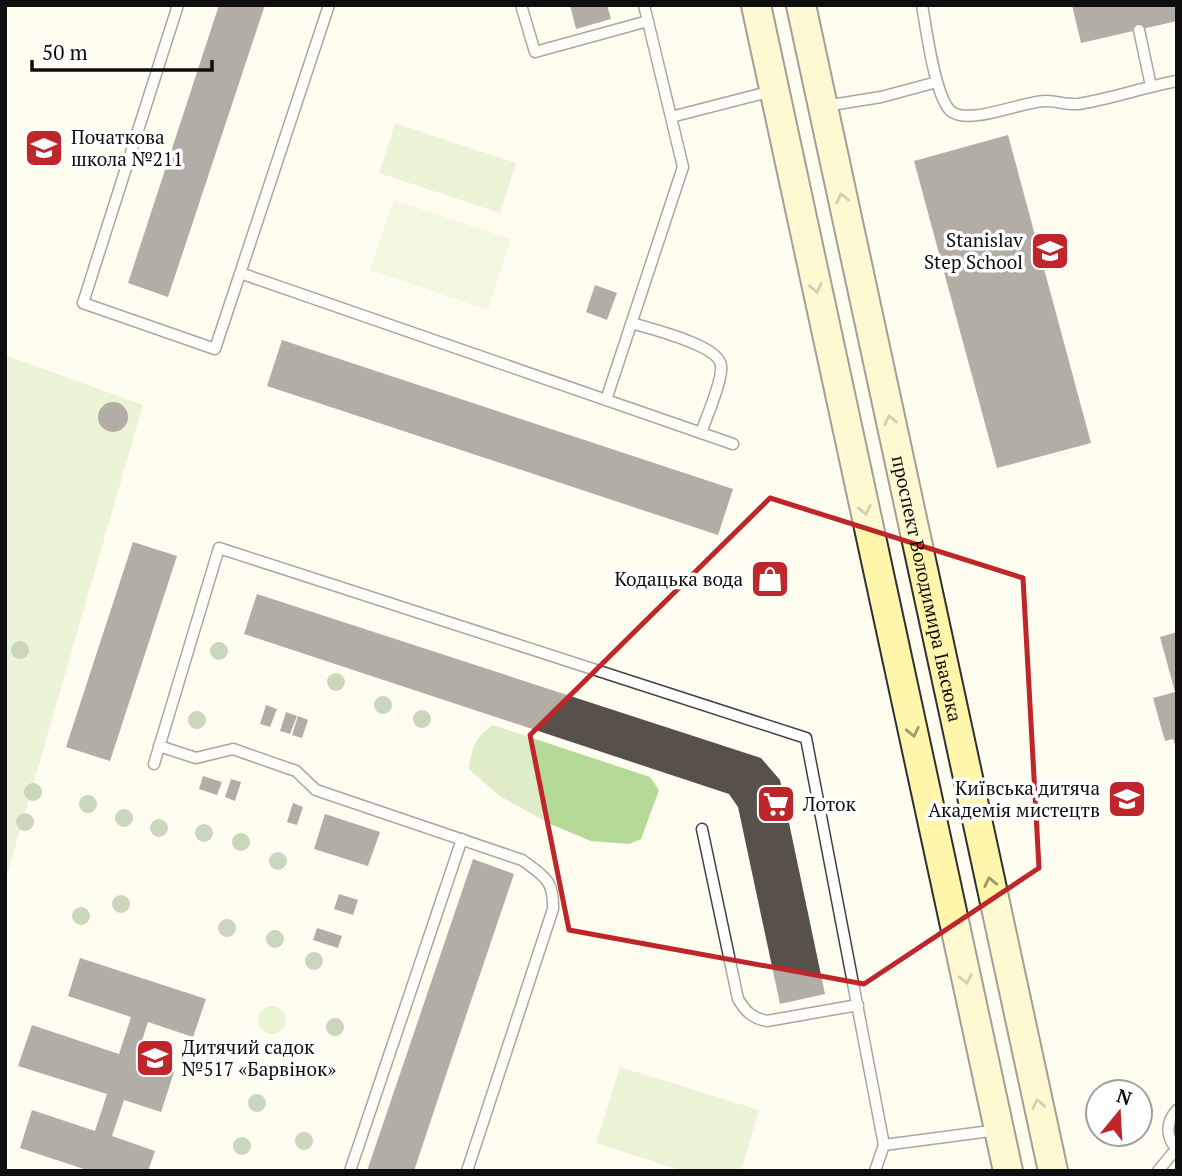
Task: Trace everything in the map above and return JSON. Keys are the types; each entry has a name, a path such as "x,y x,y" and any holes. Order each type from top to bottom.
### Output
{"main road":[{"path":"756,5 1008,1171"},
{"name":"проспект Володимира Івасюка","path":"801,5 1053,1171"}],"lane":[{"path":"178,5 83,303 215,349 329,5"},
{"path":"520,5 535,52 648,21"},
{"path":"606,400 683,167 644,5"},
{"path":"922,5 937,82 944,103 951,111 960,115 1046,101 1076,104 1177,81"},
{"path":"1139,30 1151,86"},
{"path":"822,107 881,97 937,82"},
{"path":"671,117 774,91"},
{"path":"240,273 733,444"},
{"path":"632,323 703,347 719,358 722,367 720,377 701,433"},
{"path":"154,764 219,548 806,738 884,1145 875,1171"},
{"path":"159,746 196,758 233,749 296,771 316,790 522,860 541,873 554,890 553,909 467,1171"},
{"path":"702,829 738,999 745,1011 755,1018 767,1021 858,1004"},
{"path":"350,1171 462,839"},
{"path":"1158,1171 1176,1150 1168,1133 1168,1124 1177,1110"},
{"path":"884,1145 998,1130"}],"highlighted area":[{"path":"770,498 1023,578 1039,868 864,984 569,930 530,735"}],"green space":[{"path":"395,123 516,163 500,213 379,173"},
{"path":"394,200 511,239 488,310 370,270"},
{"path":"5,355 143,405 5,882"},
{"path":"493,725 650,777 659,790 641,839 629,844 591,841 550,824 498,795 469,769 475,744"},
{"path":"272,1006 282,1010 286,1020 282,1030 272,1034 262,1030 258,1020 262,1010"},
{"path":"620,1067 759,1110 741,1171 683,1171 596,1143"}],"building":[{"path":"219,5 265,5 168,297 128,283"},
{"path":"570,5 607,5 611,19 576,29"},
{"path":"1072,5 1177,5 1177,21 1081,43"},
{"path":"1008,135 1091,443 997,468 914,161"},
{"path":"595,285 617,293 607,320 586,312"},
{"path":"282,340 733,489 718,535 267,386"},
{"path":"113,402 124,406 128,417 124,428 113,432 102,428 98,417 102,406"},
{"path":"133,542 177,556 110,761 66,747"},
{"path":"257,594 761,758 780,780 825,994 780,1004 738,807 729,794 244,634"},
{"path":"1177,632 1176,747 1173,739 1165,741 1153,698 1175,692 1160,637"},
{"path":"266,705 277,709 270,727 260,724"},
{"path":"286,712 297,716 290,734 280,731"},
{"path":"298,716 308,720 302,738 292,735"},
{"path":"203,776 222,782 217,795 199,789"},
{"path":"231,779 241,782 235,801 225,797"},
{"path":"293,803 303,807 297,825 287,822"},
{"path":"325,814 380,832 368,866 314,849"},
{"path":"473,859 514,874 414,1171 367,1171"},
{"path":"339,894 358,900 353,915 334,909"},
{"path":"317,928 342,936 338,948 313,940"},
{"path":"80,958 206,999 193,1037 148,1022 136,1059 174,1072 161,1112 124,1100 112,1136 155,1151 148,1171 90,1171 20,1148 32,1110 95,1131 107,1094 18,1066 32,1025 119,1054 131,1017 68,996"}],"place":[{"name":"Початкова школа №211","path":"44,148"},
{"name":"Stanislav Step School","path":"1050,251"},
{"name":"Кодацька вода","path":"770,579"},
{"name":"Київська дитяча Академія мистецтв","path":"1127,799"},
{"name":"Лоток","path":"776,804"},
{"name":"Дитячий садок №517 «Барвінок»","path":"155,1058"}]}
